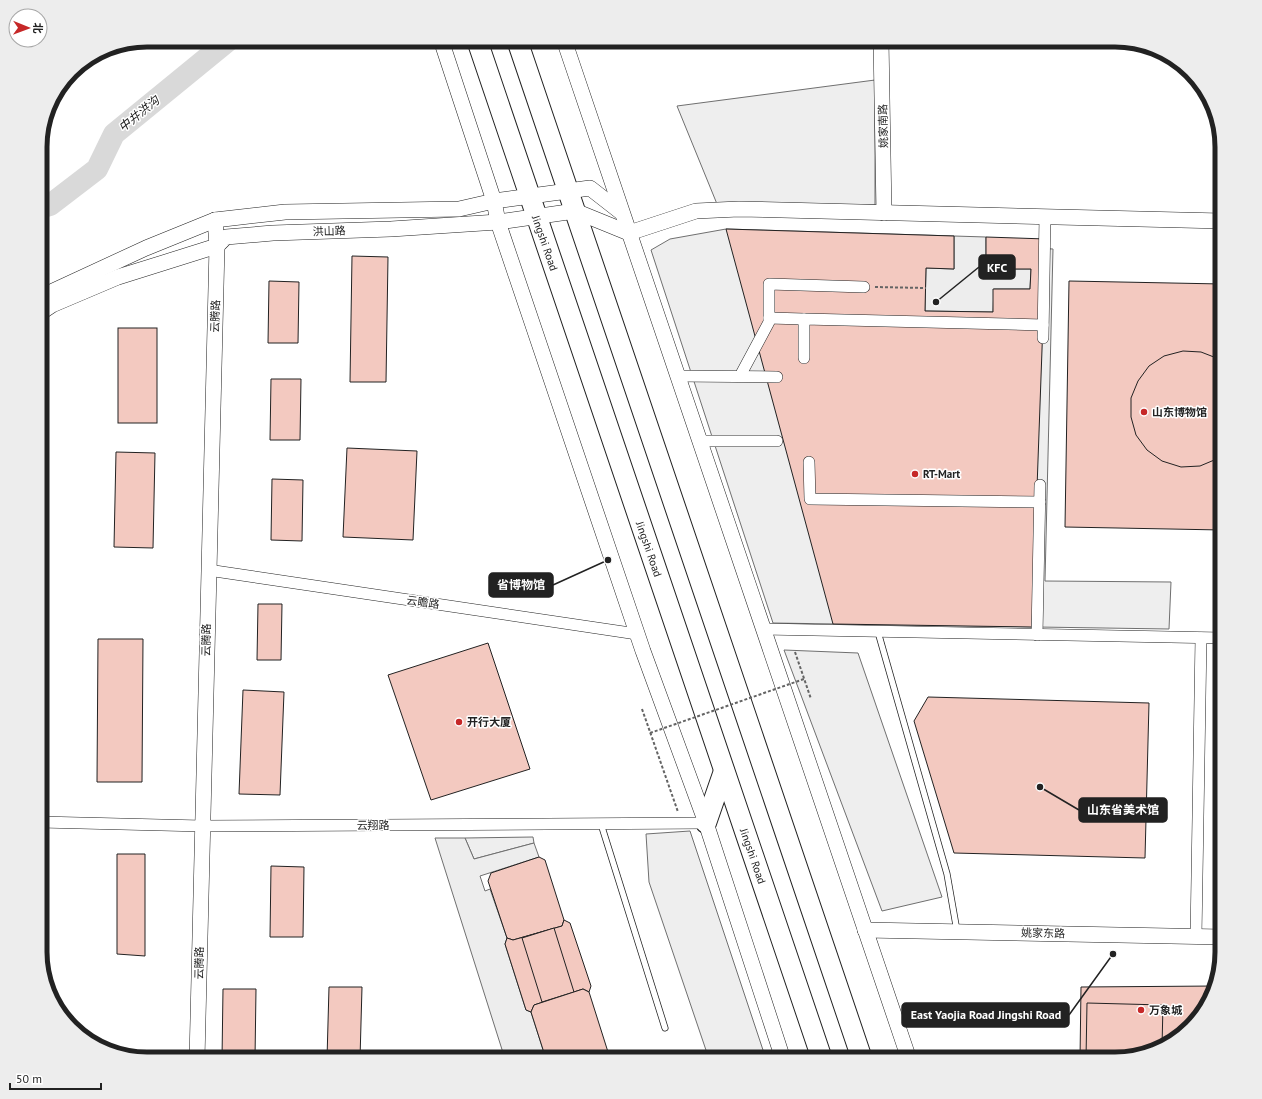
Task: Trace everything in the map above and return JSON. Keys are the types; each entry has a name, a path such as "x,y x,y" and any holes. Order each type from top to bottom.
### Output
{"highway":[{"name":"Jingshi Road","path":"479,47 820,1052"},
{"path":"519,47 860,1052"},
{"path":"706,823 724,771"}],"main road":[{"path":"443,47 494,201 498,222 637,634 706,823 781,1052"},
{"path":"566,47 907,1052"},
{"name":"姚家南路","path":"882,47 884,213"},
{"name":"洪山路","path":"47,294 146,248 215,220 285,212 459,209 494,201 590,188 622,213"},
{"path":"629,233 696,211 739,209 1215,221"},
{"name":"洪山路","path":"47,308 118,278 217,246 226,237 273,233 390,229 498,222 575,212 629,233"},
{"name":"云腾路","path":"197,1052 217,246 215,220"},
{"name":"姚家东路","path":"865,930 1215,937"}],"street":[{"path":"1043,338 1045,216"},
{"path":"740,376 769,322 769,284 864,287"},
{"path":"769,318 1043,325"},
{"path":"804,319 804,358"},
{"path":"677,376 777,377"},
{"path":"701,442 777,441"},
{"path":"809,462 810,499 1040,502"},
{"path":"1037,635 1040,485"},
{"name":"云瞻路","path":"208,570 637,634"},
{"path":"763,629 1215,638"},
{"path":"1196,936 1201,638"},
{"name":"云翔路","path":"47,822 202,826 706,823"}],"lane":[{"path":"878,632 947,874 957,931"},
{"path":"601,824 665,1028"}],"path":[{"path":"864,287 926,288"},
{"path":"795,652 811,699"},
{"path":"650,733 804,679"},
{"path":"642,709 682,823"}],"shaded area":[{"path":"875,80 875,205 717,204 677,106"},
{"name":"RT-Mart","path":"726,229 954,236 954,269 862,321 997,325 998,246 1053,249 1045,581 1171,582 1169,629 773,623 651,250 670,239"},
{"path":"954,236 986,237 986,269 1031,269 1030,289 994,289 993,312 925,311 926,268 954,269"},
{"path":"784,650 858,653 942,897 882,911"},
{"path":"690,831 764,1052 707,1052 649,882 646,834"},
{"path":"533,837 534,843 474,859 465,838"},
{"path":"435,838 465,838 474,859 534,843 539,857 480,876 485,891 490,889 507,938 505,944 526,1010 531,1012 544,1052 503,1052"}],"building":[{"name":"RT-Mart","path":"726,229 954,236 954,269 926,268 925,311 993,312 993,289 1030,289 1031,269 986,269 986,237 1046,239 1032,627 833,624"},
{"path":"352,256 388,257 386,382 350,382"},
{"path":"269,281 299,282 298,343 268,343"},
{"name":"山东博物馆","path":"1069,281 1215,284 1215,530 1065,527"},
{"path":"118,328 157,328 157,423 118,423"},
{"path":"1183,351 1201,352 1215,357 1215,460 1200,466 1181,467 1162,461 1147,450 1136,435 1131,417 1131,398 1138,381 1149,366 1164,356"},
{"path":"271,379 301,379 300,440 270,440"},
{"path":"347,448 417,451 413,540 343,537"},
{"path":"116,452 155,453 153,548 114,547"},
{"path":"272,479 303,480 302,541 271,540"},
{"path":"258,604 282,604 281,660 257,660"},
{"path":"98,639 143,639 142,782 97,782"},
{"name":"开行大厦","path":"488,643 530,769 431,800 388,675"},
{"path":"243,690 284,692 280,795 239,794"},
{"path":"928,697 1149,703 1145,858 954,853 914,721"},
{"path":"117,854 145,854 145,956 117,954"},
{"path":"539,857 545,860 564,920 562,926 513,940 507,938 488,881 491,873"},
{"path":"271,866 304,867 303,937 270,937"},
{"path":"564,920 570,923 591,986 589,992 583,989 534,1005 531,1012 526,1010 505,944 507,938 513,940 562,926"},
{"path":"554,928 574,992 542,1002 522,938"},
{"name":"万象城","path":"1209,986 1205,996 1190,1018 1170,1035 1159,1042 1141,1049 1114,1052 1080,1052 1081,987"},
{"path":"329,987 362,987 360,1052 327,1052"},
{"path":"223,989 256,989 255,1052 222,1052"},
{"path":"583,989 589,992 608,1052 544,1052 531,1012 534,1005"},
{"path":"1087,1003 1163,1005 1162,1040 1159,1042 1141,1049 1128,1051 1086,1052"}],"waterway":[{"name":"中井洪沟","path":"47,206 97,169 114,134 220,47"}],"place":[{"name":"KFC","path":"936,302"},
{"name":"山东博物馆","path":"1144,412"},
{"name":"RT-Mart","path":"915,474"},
{"name":"省博物馆","path":"608,560"},
{"name":"开行大厦","path":"459,722"},
{"name":"山东省美术馆","path":"1040,787"},
{"name":"East Yaojia Road Jingshi Road","path":"1113,954"},
{"name":"万象城","path":"1141,1010"}]}
